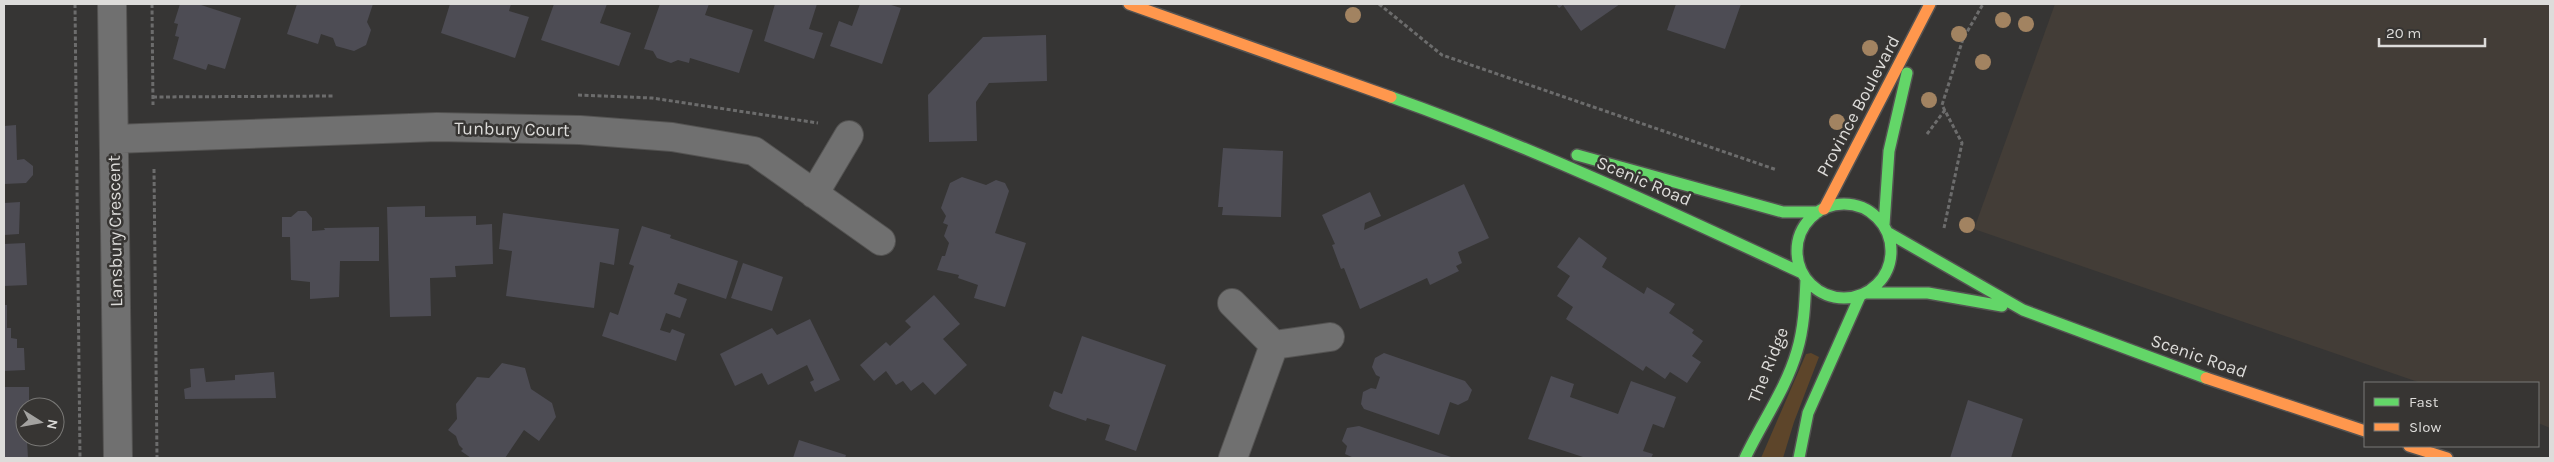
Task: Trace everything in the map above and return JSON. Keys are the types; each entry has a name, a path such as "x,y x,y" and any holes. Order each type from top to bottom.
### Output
{"main road":[{"name":"Scenic Road","path":"1129,4 1470,125 1683,217 1804,276 1817,290 1830,297 1840,299 1863,294 1928,294 2023,310"},
{"name":"Province Boulevard","path":"1821,210 1930,4"},
{"name":"Province Boulevard","path":"1886,228 1889,151 1901,95 1923,19"},
{"name":"Scenic Road","path":"1470,125 1783,212 1821,210 1840,204 1857,205 1872,213 1886,228 2023,310 2194,374 2364,431"},
{"path":"1804,276 1798,262 1798,239 1809,219 1821,210"},
{"path":"1799,458 1808,413 1863,294 1879,284 1890,263 1892,247 1886,228"},
{"name":"The Ridge","path":"1745,458 1779,390 1799,343 1804,321 1804,276"},
{"path":"2411,447 2447,458"}],"street":[{"name":"Lansbury Crescent","path":"112,4 118,458"},
{"name":"Tunbury Court","path":"114,138 437,127 580,130 672,137 754,151 881,241"},
{"path":"814,194 849,135"},
{"path":"1232,302 1274,345"},
{"path":"1274,345 1330,337"},
{"path":"1233,458 1274,345"}],"path":[{"path":"75,4 80,458"},
{"path":"152,4 157,458"},
{"path":"1379,4 1442,55 1777,170"},
{"path":"1942,235 1962,143 1942,105 1963,39 1983,4"}],"shaded area":[{"path":"2055,4 2550,4 2550,428 2539,423 2539,382 2418,382 1974,229"},
{"path":"1811,353 1819,357 1794,422 1783,458 1761,458 1806,354"}],"building":[{"path":"180,4 198,4 241,18 225,69 208,64 206,70 173,59 179,37 175,36 178,24 174,23"},
{"path":"297,4 373,4 367,22 371,30 366,45 354,51 336,46 333,38 321,34 318,44 287,34"},
{"path":"450,4 511,4 509,11 529,17 515,58 441,33"},
{"path":"554,4 607,4 600,23 631,33 619,66 541,40"},
{"path":"660,4 709,4 705,15 753,30 739,73 690,58 689,63 678,60 671,63 657,58 653,51 644,49"},
{"path":"775,4 817,4 809,29 823,33 814,59 764,41"},
{"path":"860,4 888,4 901,8 882,64 830,46 839,21 852,26"},
{"path":"1556,4 1620,4 1581,31 1563,5 1559,8"},
{"path":"1676,4 1741,4 1725,49 1667,30"},
{"path":"1046,35 1047,81 989,83 976,102 977,141 929,142 928,95 983,37"},
{"path":"16,125 17,160 24,159 33,166 33,175 26,183 4,184 4,126"},
{"path":"1223,148 1283,151 1281,217 1222,215 1223,207 1218,207"},
{"path":"962,177 986,185 996,180 1005,183 1009,191 995,233 1026,243 1005,307 974,298 978,285 958,278 959,275 937,270 942,256 945,256 949,243 944,236 948,225 943,223 946,216 941,208 950,183"},
{"path":"1464,184 1489,238 1458,252 1462,263 1456,266 1459,271 1430,285 1427,278 1360,309 1344,268 1341,269 1332,245 1335,244 1322,215 1370,192 1381,216 1365,223 1364,230"},
{"path":"20,202 19,234 4,235 4,203"},
{"path":"425,206 425,217 476,216 476,225 492,224 493,264 455,266 456,277 430,278 431,316 390,317 387,207"},
{"path":"298,211 306,211 312,218 312,231 325,230 324,228 379,227 379,261 340,261 339,297 310,299 310,282 291,280 290,237 282,237 282,217 291,217"},
{"path":"503,213 619,229 614,265 600,262 594,308 506,296 512,251 499,249"},
{"path":"642,226 671,235 670,238 738,261 726,299 678,283 674,294 687,299 680,318 666,313 660,330 670,333 672,329 685,334 676,361 602,336 610,312 618,315 634,266 629,264"},
{"path":"1579,237 1607,258 1602,267 1644,294 1647,287 1675,304 1669,313 1694,330 1692,333 1703,341 1692,356 1701,362 1687,383 1670,372 1665,379 1646,366 1643,371 1566,319 1573,307 1557,296 1570,276 1557,267"},
{"path":"25,243 27,285 4,286 4,244"},
{"path":"743,263 783,277 772,311 731,298"},
{"path":"934,295 960,324 943,339 967,365 935,395 923,382 911,391 903,381 896,385 886,371 874,381 860,365 886,342 890,346 911,327 905,321"},
{"path":"4,305 7,305 7,328 11,328 11,338 17,339 17,348 24,348 25,370 4,371"},
{"path":"810,319 840,380 815,392 810,382 814,380 807,365 768,385 762,373 735,386 720,354 772,328 777,335"},
{"path":"1082,336 1166,365 1136,451 1105,440 1110,425 1087,418 1086,421 1052,409 1049,406 1054,391 1062,394"},
{"path":"1384,353 1465,381 1472,390 1468,400 1458,405 1450,402 1439,435 1364,409 1361,404 1363,392 1371,388 1376,389 1380,377 1376,375 1372,367 1375,358"},
{"path":"502,363 525,368 531,389 552,403 556,417 539,441 524,430 505,458 471,458 461,451 463,449 459,445 456,436 448,430 457,419 456,404 477,377 489,378"},
{"path":"204,368 206,382 235,380 235,375 274,372 276,398 185,399 184,389 191,387 190,369"},
{"path":"1551,376 1574,384 1570,397 1618,414 1631,381 1676,397 1664,428 1653,424 1643,451 1653,454 1651,458 1586,458 1528,439"},
{"path":"4,387 29,387 29,397 15,397 15,447 27,447 28,458 4,458"},
{"path":"1968,400 2023,419 2011,458 1950,458"},
{"path":"1359,426 1454,458 1354,458 1345,454 1347,446 1342,441 1347,428"},
{"path":"799,440 846,455 845,458 793,458"}],"traffic: fast":[{"path":"1884,225 1889,151 1907,73"},
{"path":"1391,97 1444,116 1547,158 1802,273"},
{"path":"1577,155 1783,212 1818,212"},
{"path":"1844,204 1862,207 1877,218 1888,233 1891,251 1888,269 1877,284 1862,295 1844,298 1826,295 1811,284 1800,269 1797,251 1800,233 1811,218 1826,207 1844,204"},
{"path":"1887,232 2023,310 2206,378"},
{"path":"1745,458 1787,379 1792,365 1803,324 1806,279"},
{"path":"1867,293 1928,293 2002,306"},
{"path":"1799,458 1808,413 1860,296"}],"traffic: slow":[{"path":"1129,4 1391,97"},
{"path":"1824,209 1930,4"},
{"path":"2206,378 2364,431"},
{"path":"2412,447 2447,458"}]}
